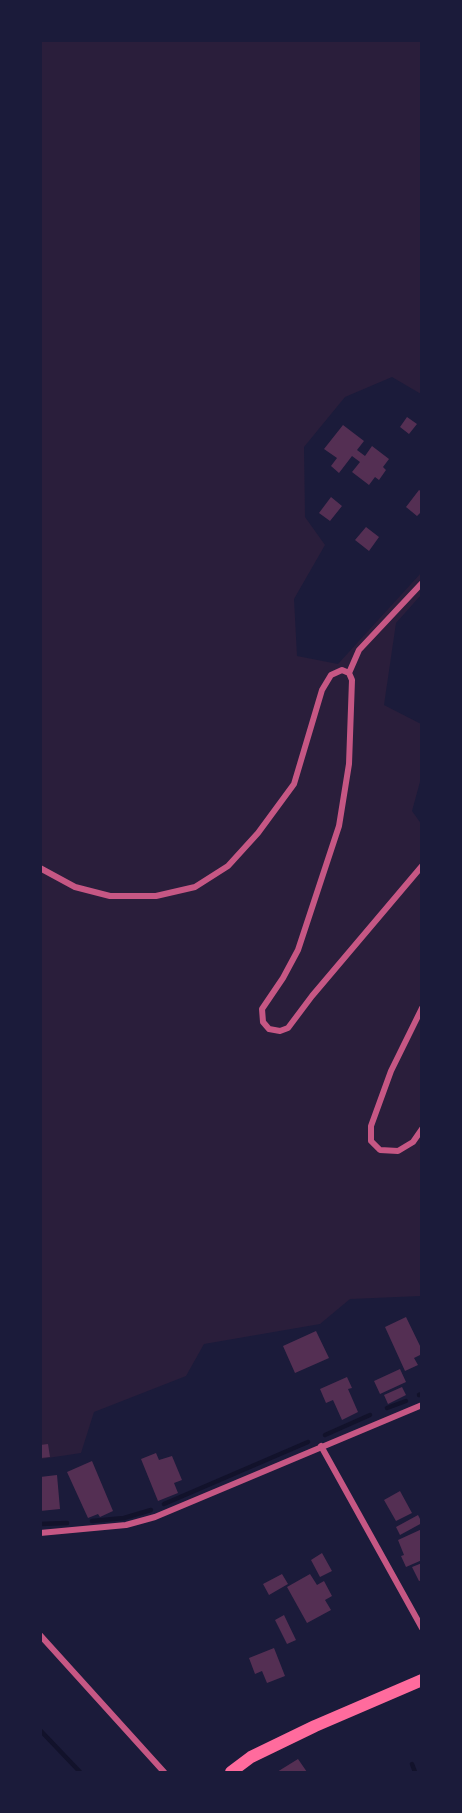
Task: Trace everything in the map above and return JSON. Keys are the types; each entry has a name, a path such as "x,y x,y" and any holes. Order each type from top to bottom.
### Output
{"main road":[{"path":"231,1773 251,1757 315,1726 422,1680"}],"street":[{"path":"349,673 359,650 422,583"},
{"path":"40,868 75,887 110,896 156,896 195,887 228,866 258,832 294,784 322,690 331,675 342,670 349,673 352,680 349,764 339,826 298,950 262,1009 263,1022 269,1029 280,1031 288,1028 312,996 422,866"},
{"path":"422,1008 391,1071 371,1126 371,1141 380,1150 398,1151 413,1142 422,1129"},
{"path":"40,1533 126,1525 155,1517 422,1405"},
{"path":"321,1446 422,1628"},
{"path":"40,1635 164,1773"}],"shaded area":[{"path":"41,41 421,41 421,394 392,377 345,397 304,447 305,517 325,545 294,599 297,656 338,664 421,573 421,595 396,623 384,705 421,724 421,778 412,811 422,825 421,1296 350,1299 320,1324 204,1344 186,1376 94,1412 81,1453 41,1459"}],"building":[{"path":"407,417 417,424 409,434 400,427"},
{"path":"343,425 364,441 357,450 365,456 372,446 389,459 383,467 386,470 379,480 375,477 369,485 352,472 360,462 352,456 339,473 331,466 337,458 324,449"},
{"path":"419,490 422,492 422,511 417,516 406,507"},
{"path":"331,497 342,506 330,521 319,513"},
{"path":"366,527 379,537 369,551 355,540"},
{"path":"406,1317 422,1354 414,1358 418,1365 405,1371 385,1327"},
{"path":"316,1331 329,1358 295,1373 283,1346"},
{"path":"400,1369 406,1382 380,1394 374,1381"},
{"path":"347,1377 352,1388 348,1389 358,1412 342,1420 333,1400 326,1403 320,1389"},
{"path":"402,1387 406,1395 388,1404 384,1395"},
{"path":"48,1444 50,1457 41,1458 40,1445"},
{"path":"156,1453 159,1460 172,1456 182,1480 174,1483 178,1493 158,1501 141,1459"},
{"path":"92,1461 113,1511 100,1517 98,1514 88,1518 67,1472"},
{"path":"57,1475 60,1509 40,1511 40,1477"},
{"path":"400,1491 412,1513 396,1521 384,1500"},
{"path":"418,1515 422,1523 400,1535 396,1527"},
{"path":"422,1529 422,1560 406,1567 398,1540"},
{"path":"322,1553 332,1571 320,1577 311,1560"},
{"path":"422,1563 422,1580 419,1581 412,1567"},
{"path":"282,1574 288,1584 269,1595 263,1584"},
{"path":"310,1574 317,1585 324,1581 332,1596 325,1600 331,1610 307,1623 287,1587"},
{"path":"284,1615 296,1640 287,1644 275,1620"},
{"path":"274,1648 285,1676 267,1683 262,1671 255,1674 249,1658"},
{"path":"298,1759 307,1772 277,1772"}],"waterway":[{"path":"387,1408 406,1401"},
{"path":"325,1435 370,1415"},
{"path":"164,1504 308,1442"},
{"path":"92,1521 124,1518 151,1510"},
{"path":"40,1524 67,1523"},
{"path":"40,1730 80,1772"},
{"path":"412,1764 415,1772"}]}
